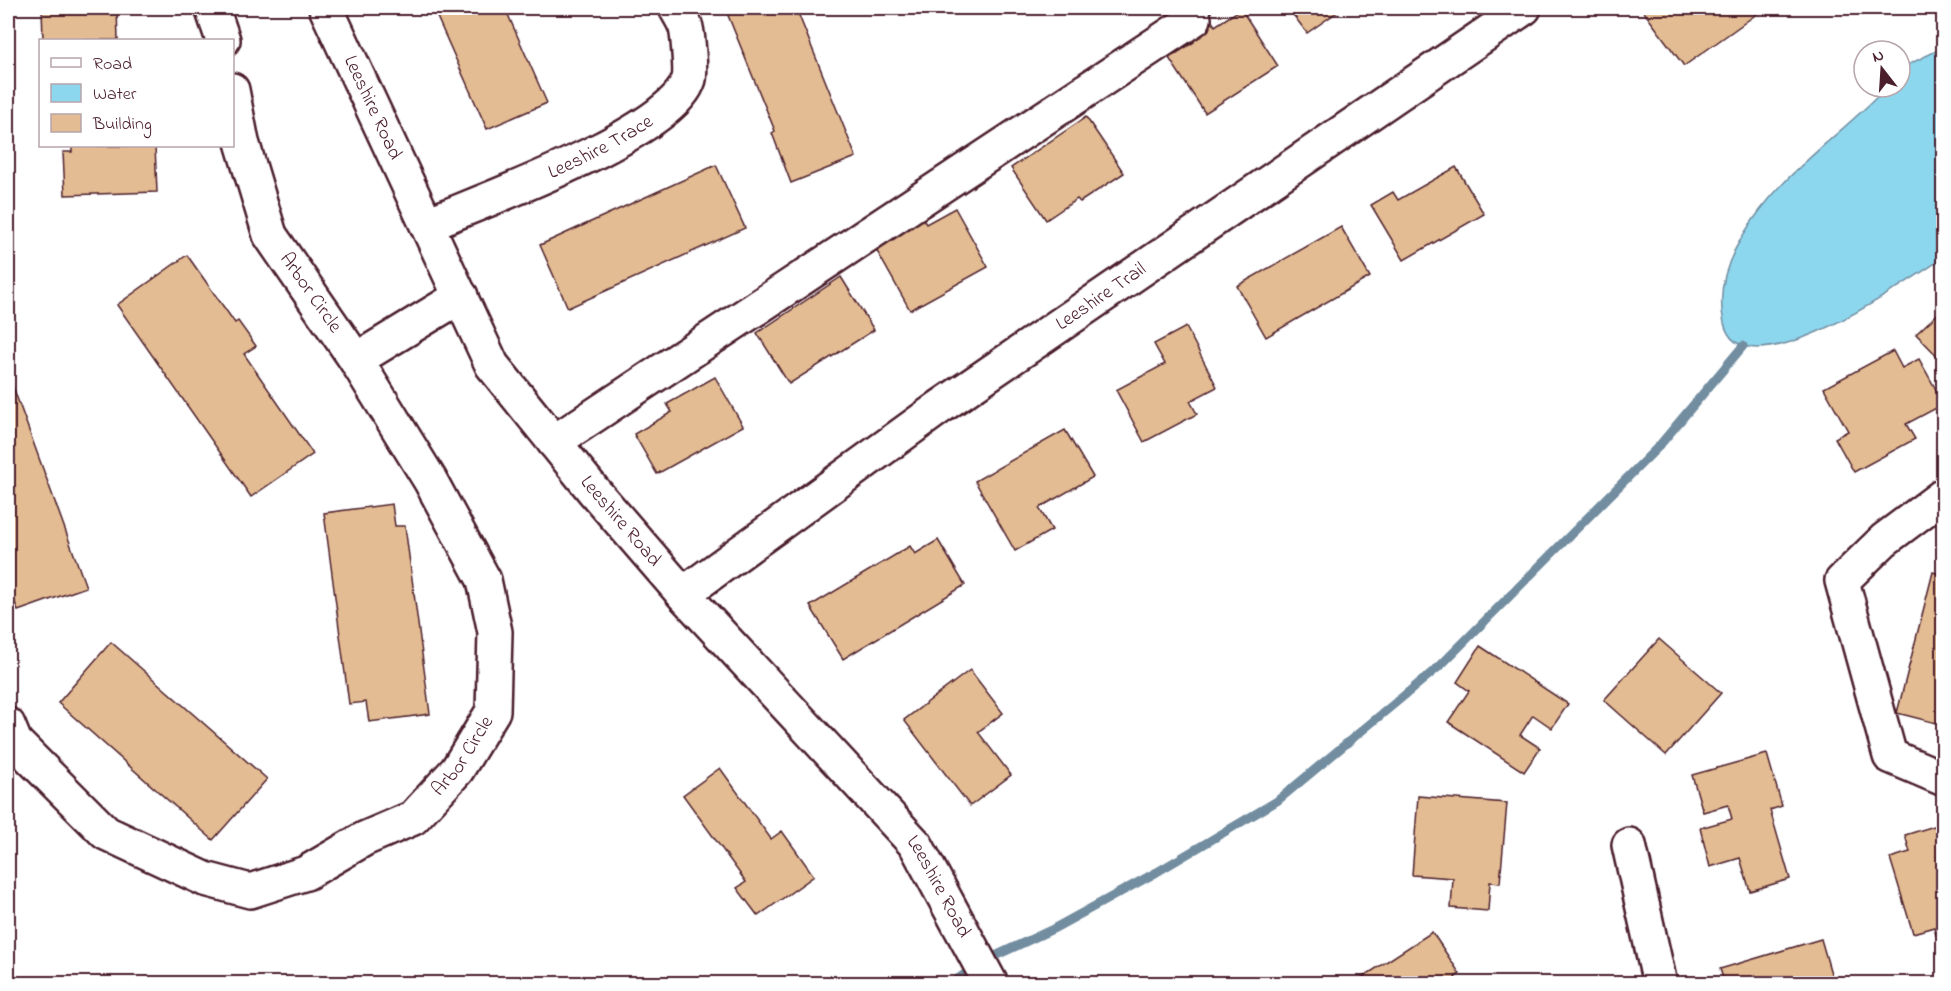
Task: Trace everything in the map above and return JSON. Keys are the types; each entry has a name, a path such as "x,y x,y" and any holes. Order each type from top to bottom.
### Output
{"street":[{"path":"212,8 223,39"},
{"name":"Leeshire Road","path":"326,8 492,365 683,594 916,845 991,984"},
{"name":"Leeshire Trace","path":"428,224 552,172 625,136 670,107 689,78 686,29 676,8"},
{"name":"Leeshire Trail","path":"683,594 940,406 1524,8"},
{"path":"554,442 1194,20"},
{"name":"Arbor Circle","path":"8,725 15,742 106,833 204,879 250,891 306,873 364,838 413,818 457,770 493,711 495,632 484,580 430,480 356,360 270,235 242,142 234,100"},
{"path":"356,360 461,296"},
{"path":"1944,495 1884,540 1842,581 1890,756 1944,779"},
{"path":"1629,845 1660,984"}],"water":[{"path":"1936,51 1944,52 1943,258 1898,288 1828,327 1793,341 1761,348 1737,343 1724,323 1722,289 1731,257 1742,237 1773,194 1791,175 1874,99 1912,99 1912,63"}],"building":[{"path":"42,8 117,8 118,39 43,39"},
{"path":"433,8 505,8 547,103 487,129"},
{"path":"725,8 796,8 856,157 791,183 772,133 775,131"},
{"path":"1288,8 1343,8 1307,33"},
{"path":"1641,8 1758,8 1761,11 1684,66"},
{"path":"1241,9 1278,66 1205,113 1169,58 1194,42 1187,32 1210,18 1215,26"},
{"path":"1086,117 1124,173 1080,202 1077,199 1046,220 1011,168"},
{"path":"72,147 155,147 157,192 65,195 63,152 72,152"},
{"path":"716,165 745,228 568,308 540,245"},
{"path":"1456,167 1484,214 1404,260 1371,205 1393,192 1398,200"},
{"path":"955,208 988,267 910,310 873,244 922,217 926,224"},
{"path":"1341,227 1370,277 1266,337 1237,286"},
{"path":"187,255 235,323 238,321 256,346 244,354 313,454 251,497 117,305"},
{"path":"841,277 874,330 789,384 757,333"},
{"path":"1944,308 1944,363 1916,334"},
{"path":"1186,327 1217,387 1190,401 1197,414 1144,442 1116,390 1165,364 1154,344"},
{"path":"1893,351 1902,368 1919,359 1944,404 1906,424 1915,439 1854,472 1835,438 1848,431 1824,388"},
{"path":"8,373 86,587 18,611 8,583"},
{"path":"715,377 743,426 657,474 634,434 672,412 667,404"},
{"path":"1065,430 1093,477 1039,508 1052,530 1015,551 975,481"},
{"path":"392,504 395,526 405,526 430,714 369,722 366,702 349,704 324,513"},
{"path":"938,540 965,585 843,659 810,606 910,546 915,554"},
{"path":"1933,572 1944,575 1944,725 1897,713"},
{"path":"1659,639 1721,693 1666,755 1604,700"},
{"path":"111,642 267,779 213,840 58,703"},
{"path":"1480,646 1568,704 1552,728 1533,715 1520,735 1540,748 1524,772 1448,722 1469,691 1457,682"},
{"path":"970,670 1003,713 978,732 1011,775 970,806 904,720"},
{"path":"1767,754 1782,806 1770,810 1790,879 1750,891 1740,858 1710,867 1700,828 1732,819 1728,805 1703,812 1692,775"},
{"path":"720,768 771,839 782,831 814,876 758,916 737,888 746,882 683,795"},
{"path":"1418,796 1507,803 1500,883 1490,882 1488,911 1451,908 1453,878 1412,875"},
{"path":"1944,823 1944,933 1936,935 1934,927 1913,933 1890,858 1910,852 1905,835"},
{"path":"1432,932 1460,974 1455,977 1459,984 1352,984"},
{"path":"1821,939 1834,984 1725,984 1720,969"}],"waterway":[{"path":"951,984 980,963 1053,929 1157,872 1277,801 1441,665 1659,446 1743,346"}]}
